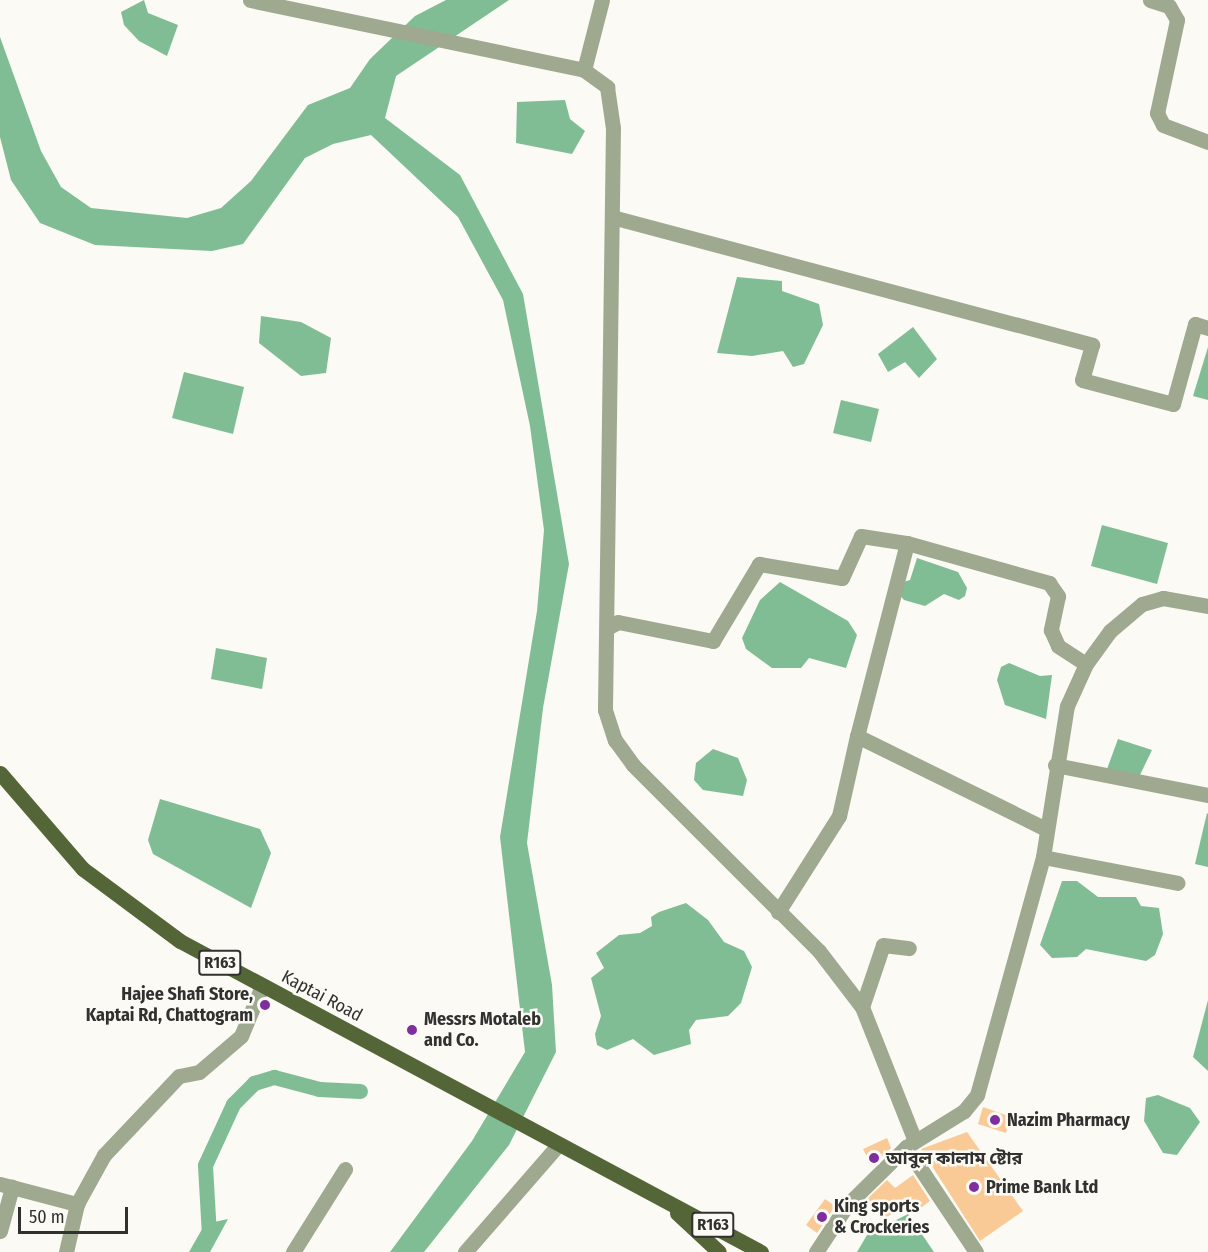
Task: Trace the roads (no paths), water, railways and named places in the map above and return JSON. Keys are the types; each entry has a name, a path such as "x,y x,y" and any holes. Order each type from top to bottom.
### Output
{"main road":[{"name":"Kaptai Road","path":"0,773 83,869 126,905 262,986 664,1200"},
{"name":"R163","path":"664,1200 719,1252"},
{"name":"R163","path":"664,1200 761,1252"}],"street":[{"path":"250,0 395,31 455,41 584,70 607,87 613,128 609,627 603,668 605,710 615,740 633,765 819,951 862,1007 911,1144 975,1252"},
{"path":"584,70 602,0"},
{"path":"1150,0 1168,6 1177,20 1157,113 1163,126 1208,142"},
{"path":"612,217 1092,345 1082,380 1173,404 1195,324 1208,328"},
{"path":"609,627 618,622 713,641 759,564 842,578 861,536 906,543 1049,583 1058,596 1051,630 1058,646 1086,664"},
{"path":"778,912 839,816 906,543"},
{"path":"816,1252 847,1205 911,1144 964,1112 976,1095 1042,857 1055,765 1067,706 1086,664 1110,631 1142,604 1163,598 1208,606"},
{"path":"857,736 1046,829"},
{"path":"1055,765 1208,795"},
{"path":"1042,857 1178,883"},
{"path":"862,1007 883,945 909,948"},
{"path":"66,1252 77,1204 104,1155 180,1076 199,1072 241,1036 262,986"},
{"path":"465,1252 558,1145"},
{"path":"293,1252 345,1169"},
{"path":"0,1231 6,1186 77,1204"}],"waterway":[{"path":"198,1252 209,1235 205,1165 233,1104 254,1083 274,1077 319,1089 360,1091"}],"place":[{"name":"Hajee Shafi Store, Kaptai Rd, Chattogram","path":"265,1005"},
{"name":"Messrs Motaleb and Co.","path":"412,1030"},
{"name":"Nazim Pharmacy","path":"995,1120"},
{"name":"আবুল কালাম ষ্টোর","path":"874,1158"},
{"name":"Prime Bank Ltd","path":"974,1187"},
{"name":"King sports & Crockeries","path":"822,1217"}]}
